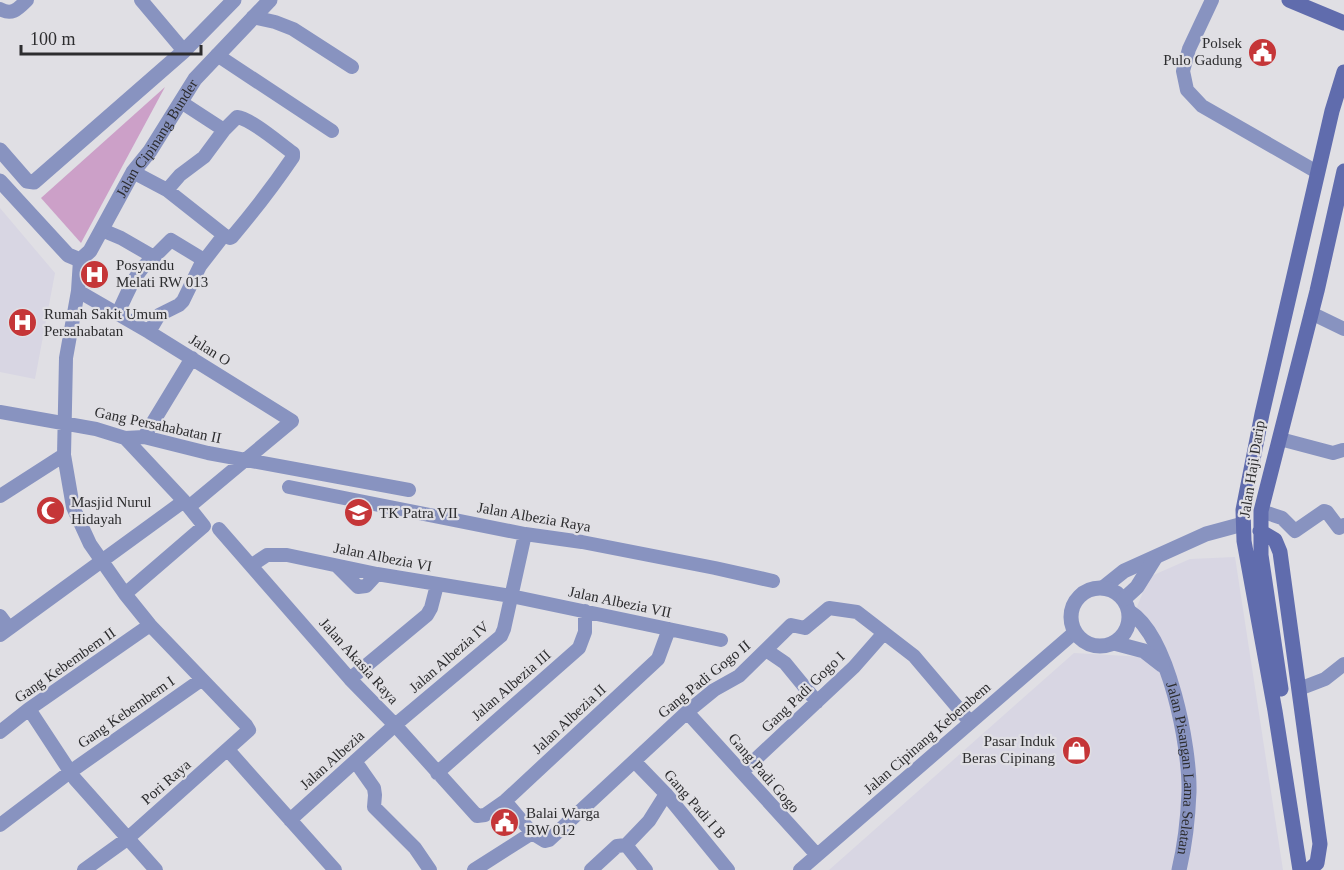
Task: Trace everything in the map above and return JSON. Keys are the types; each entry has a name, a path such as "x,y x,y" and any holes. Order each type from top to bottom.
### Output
{"main road":[{"path":"1289,0 1344,23"},
{"name":"Jalan Haji Darip","path":"1307,870 1279,708 1243,524 1245,497 1262,414 1317,172 1344,72"},
{"name":"Jalan Haji Darip","path":"1300,870 1262,555 1261,511 1342,188 1344,171"},
{"path":"1260,531 1275,540 1280,552 1299,689 1320,844 1317,863 1307,870"},
{"path":"1245,541 1238,556 1238,565 1293,870"}],"street":[{"path":"0,9 6,12 16,11 27,0"},
{"path":"141,0 184,51"},
{"name":"Jalan Cipinang Bunder","path":"0,150 27,181 34,182 184,51 234,0"},
{"name":"Jalan Cipinang Bunder","path":"80,260 90,251 134,172 150,151 195,79 270,0"},
{"path":"1212,0 1189,49 1183,71 1187,90 1203,106 1317,172"},
{"path":"253,17 293,29 352,67"},
{"path":"217,55 332,131"},
{"path":"181,102 224,130"},
{"path":"134,172 167,190 230,238 273,187 294,155 241,117 237,117 204,157 180,175 167,190"},
{"path":"0,181 68,255 80,260 78,291 66,358 64,455 73,507 90,544 125,594 150,625 246,725 84,870"},
{"path":"102,230 154,257"},
{"path":"149,332 159,315 183,301 204,260 224,235"},
{"path":"118,313 134,278 171,240 204,260"},
{"name":"Jalan O","path":"78,291 118,313 292,421 244,459"},
{"path":"1311,313 1344,329"},
{"path":"144,437 192,358"},
{"name":"Gang Persahabatan II","path":"0,412 96,429 125,438 144,437 208,453 409,490"},
{"path":"125,438 187,503 204,526 125,594"},
{"path":"1280,439 1333,453 1344,450"},
{"path":"0,496 64,455"},
{"path":"0,616 5,632 102,560 187,503 244,459"},
{"name":"Jalan Albezia Raya","path":"290,487 773,581"},
{"path":"1261,511 1282,518 1294,531 1324,511 1339,528 1344,525"},
{"path":"1104,587 1124,571 1206,534 1243,524"},
{"name":"Jalan Akasia Raya","path":"219,529 350,679 395,725 474,815"},
{"name":"Jalan Albezia IV","path":"395,725 501,636 525,534"},
{"name":"Jalan Albezia VI","path":"252,565 267,555 276,554 438,585 511,596"},
{"path":"1127,606 1155,558"},
{"path":"350,679 427,615 438,585"},
{"path":"1104,587 1116,591 1127,606 1129,624 1123,635 1114,643 1103,646 1092,645 1082,640 1075,632 1071,619 1072,606 1080,595 1091,588 1104,587"},
{"name":"Jalan Albezia VII","path":"511,596 721,640"},
{"name":"Jalan Pisangan Lama Selatan","path":"1127,606 1140,619 1153,638 1179,712 1189,791 1179,870"},
{"name":"Gang Padi Gogo II","path":"532,833 545,841 549,840 687,712 714,690 739,676 791,625 804,629 829,608 857,612 883,634"},
{"name":"Jalan Albezia III","path":"437,773 579,648 585,632 585,611"},
{"name":"Gang Kebembem II","path":"0,732 29,709 150,625"},
{"name":"Jalan Albezia II","path":"474,815 485,815 505,801 658,659 669,629"},
{"name":"Jalan Cipinang Kebembem","path":"800,870 1075,632"},
{"path":"883,634 914,656 970,723"},
{"name":"Gang Padi Gogo I","path":"742,772 854,667 883,634"},
{"name":"Jalan Pisangan Lama Selatan","path":"1114,643 1144,651 1165,667"},
{"path":"766,650 785,663 817,702"},
{"path":"1299,689 1325,679 1344,665"},
{"name":"Gang Kebembem I","path":"0,825 69,772 201,680"},
{"name":"Gang Kebembem I","path":"29,709 69,772"},
{"name":"Gang Padi Gogo","path":"687,712 817,855"},
{"name":"Pori Raya","path":"124,836 248,733 246,725"},
{"name":"Jalan Albezia","path":"290,820 395,725"},
{"path":"228,750 335,870"},
{"path":"355,761 374,788 374,807 415,848 430,870"},
{"name":"Gang Padi I B","path":"634,761 666,794 728,870"},
{"path":"69,772 156,870"},
{"path":"591,870 617,846 626,845 649,820 666,794"},
{"path":"474,870 532,833 505,801"},
{"path":"626,845 646,870"}],"shaded area":[{"path":"165,87 81,243 41,198"},
{"name":"Rumah Sakit Umum Persahabatan","path":"0,208 55,273 35,379 0,372"},
{"name":"Pasar Induk Beras Cipinang","path":"1235,557 1283,870 829,870 1074,653 1161,658 1137,607 1149,577 1190,559"}],"place":[{"name":"Polsek Pulo Gadung","path":"1263,52"},
{"name":"Posyandu Melati RW 013","path":"95,274"},
{"name":"Rumah Sakit Umum Persahabatan","path":"23,323"},
{"name":"Masjid Nurul Hidayah","path":"50,511"},
{"name":"TK Patra VII","path":"358,513"},
{"name":"Pasar Induk Beras Cipinang","path":"1076,750"},
{"name":"Balai Warga RW 012","path":"505,822"}]}
